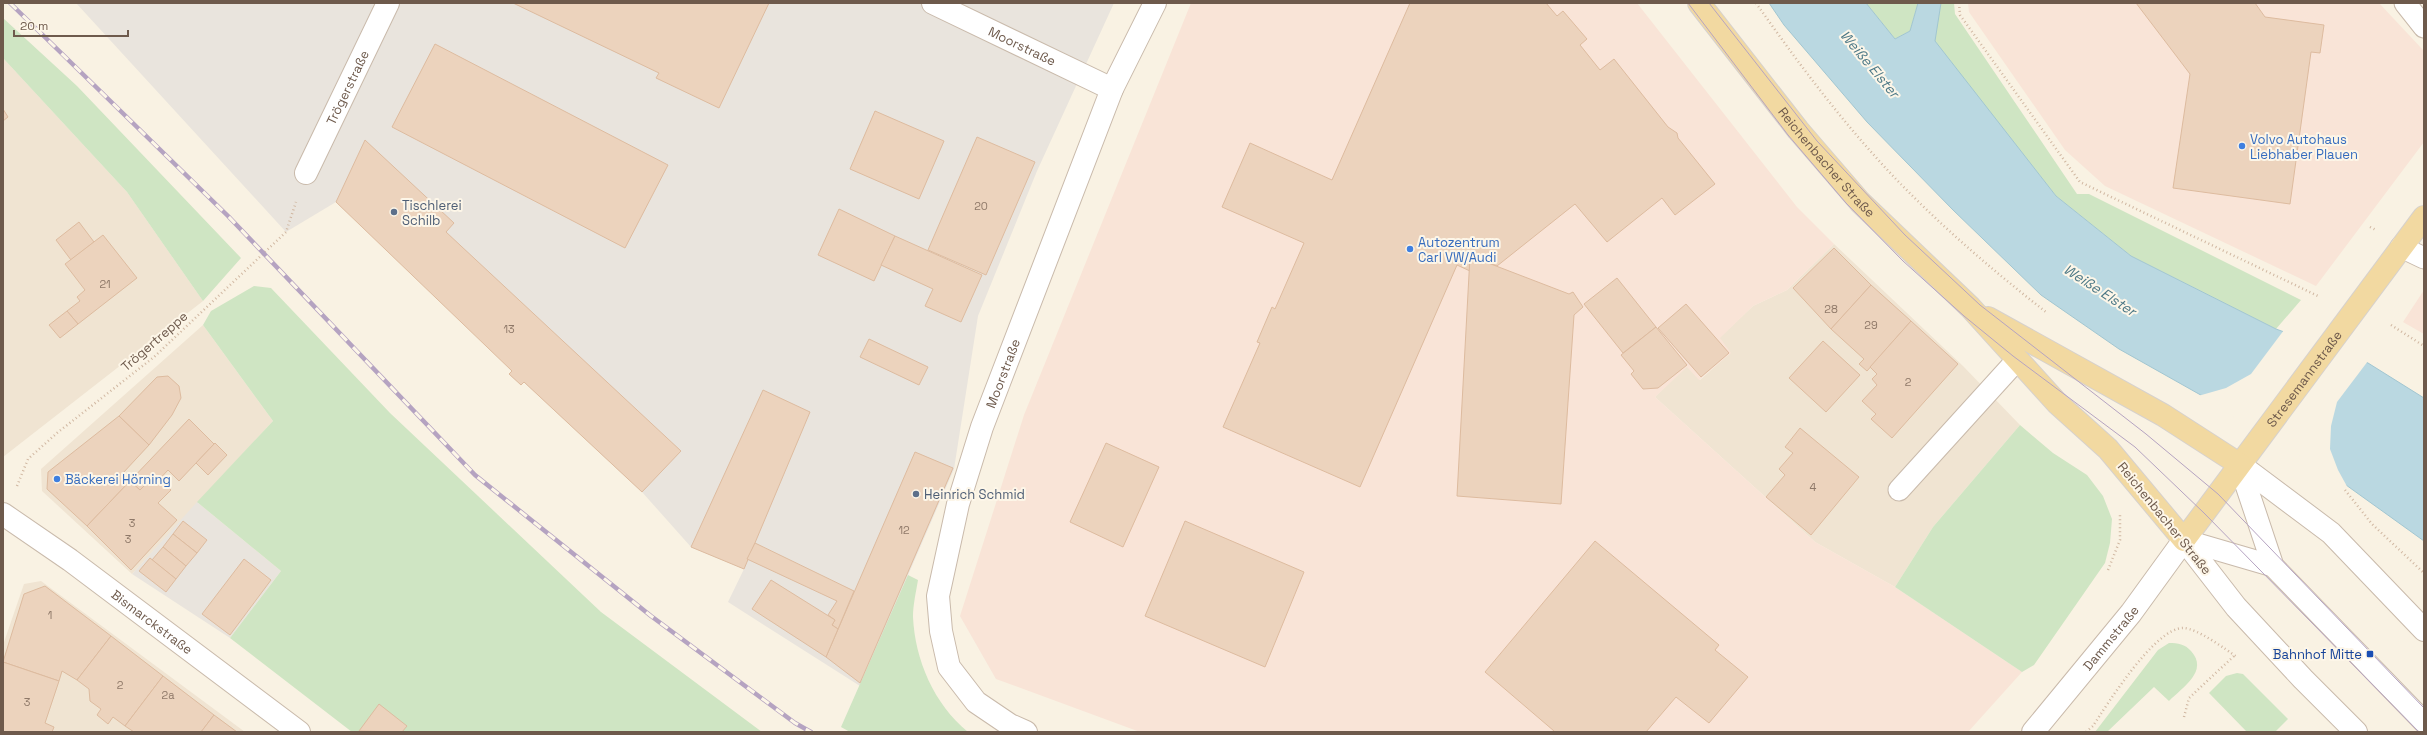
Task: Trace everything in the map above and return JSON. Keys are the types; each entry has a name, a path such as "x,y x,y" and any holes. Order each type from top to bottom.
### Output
{"main road":[{"name":"Reichenbacher Straße","path":"1699,3 1798,130 1860,202 1970,307 2057,403 2121,463 2184,540"},
{"name":"Stresemannstraße","path":"2184,540 2424,217"},
{"name":"Reichenbacher Straße","path":"1970,307 2163,415 2239,464"}],"street":[{"name":"Trögerstraße","path":"306,172 388,3"},
{"name":"Moorstraße","path":"933,3 1112,89"},
{"name":"Moorstraße","path":"1026,732 1010,725 976,702 949,666 941,631 938,596 958,504 982,427 1112,89 1154,3"},
{"name":"Reichenbacher Straße","path":"2239,464 2332,533 2424,630"},
{"name":"Bismarckstraße","path":"3,516 70,560 299,732"},
{"name":"Reichenbacher Straße","path":"2184,540 2236,607 2356,732"},
{"name":"Dammstraße","path":"2033,732 2131,613 2184,540"}],"lane":[{"path":"2405,3 2424,27"},
{"path":"2401,247 2424,258"},
{"path":"1900,490 2017,360"},
{"path":"2239,464 2273,566 2424,722"},
{"path":"2184,540 2273,566"}],"path":[{"path":"1756,3 1791,53 1840,115 1894,176 1950,231 1997,274 2052,317"},
{"path":"1959,3 1960,15 2080,182 2318,296"},
{"name":"Trögertreppe","path":"3,516 28,460 57,433 154,357 286,232 306,172"},
{"path":"2391,325 2424,346"},
{"path":"2345,490 2372,524 2424,574"},
{"path":"2108,570 2120,540 2119,510"},
{"path":"2086,732 2093,726 2146,653 2160,639 2171,632 2183,628"},
{"path":"2184,717 2189,698 2235,656"}],"shaded area":[{"path":"76,3 1114,3 1037,171 978,316 954,469 860,686 728,602 744,569 691,547 642,492 524,382 521,385 509,374 512,370 336,202 286,232"},
{"path":"1191,3 1637,3 1797,207 1834,244 1787,290 1753,306 1720,338 1731,353 1699,380 1687,367 1655,397 1815,542 1895,587 2022,672 1968,732 1140,732 996,679 960,616 1024,415"},
{"name":"Volvo Autohaus Liebhaber Plauen","path":"1968,3 2379,3 2424,51 2424,142 2316,286 2105,186 2065,150 1969,12"},
{"path":"3,58 127,192 203,301 3,457"},
{"path":"1834,244 1963,366 2020,425 1933,527 1895,587 1815,542 1655,397 1687,365 1700,380 1730,353 1719,338 1753,306 1787,290"},
{"path":"2424,290 2424,334 2403,322"},
{"path":"203,325 273,421 132,574 42,491 41,469"},
{"path":"197,502 281,571 230,638 132,574"},
{"path":"41,581 245,732 3,732 3,645 24,584"}],"green space":[{"path":"1866,3 1918,3 1910,31 1895,39"},
{"path":"1941,3 1954,3 1955,14 2077,194 2089,194 2301,300 2276,329 2131,256 2056,196 1934,41"},
{"path":"3,18 77,86 241,258 203,301 127,192 3,58"},
{"path":"254,286 271,288 390,413 601,612 762,732 352,732 230,638 281,571 197,502 273,421 203,325 211,311"},
{"path":"2020,425 2053,453 2087,475 2103,496 2112,519 2110,543 2105,563 2034,665 2022,672 1895,587 1933,527"},
{"path":"908,575 918,580 913,617 922,665 936,695 956,721 968,732 850,732 841,727"},
{"path":"2169,643 2184,645 2196,658 2196,672 2192,678 2169,701 2154,687 2107,732 2095,732 2158,650"},
{"path":"2237,673 2243,674 2288,719 2275,732 2247,732 2209,693 2226,676"}],"water":[{"name":"Weiße Elster","path":"1769,3 1866,3 1895,39 1910,31 1918,3 1941,3 1935,41 2056,196 2131,256 2276,329 2368,363 2424,398 2424,541 2314,462 2238,416 2119,349 2041,295 1953,210 1867,122 1784,25"}],"pier":[{"path":"2284,330 2368,361 2337,402 2331,426 2330,449 2338,470 2349,490 2313,464 2198,396 2226,388 2251,374"}],"building":[{"path":"513,3 769,3 719,108 656,78 659,73"},
{"name":"Autozentrum Carl VW/Audi","path":"1410,3 1546,3 1557,16 1563,11 1587,39 1580,45 1600,70 1614,59 1668,127 1677,133 1678,138 1715,184 1675,215 1662,198 1607,242 1575,204 1497,266 1470,256 1470,271 1457,265 1360,487 1223,427 1260,343 1257,342 1272,307 1275,309 1304,243 1222,207 1250,143 1332,180"},
{"path":"2136,3 2255,3 2265,17 2324,25 2320,53 2311,52 2290,204 2173,188 2190,74"},
{"path":"435,44 668,165 625,248 392,127"},
{"path":"3,109 8,117 3,121"},
{"path":"875,111 944,141 919,199 850,169"},
{"path":"977,137 1035,162 986,275 928,250"},
{"path":"365,140 454,223 446,232 681,451 642,492 524,382 521,385 509,374 512,371 336,202"},
{"path":"839,209 895,236 874,281 818,255"},
{"path":"79,222 94,242 71,260 56,240"},
{"path":"103,235 137,278 78,324 67,311 80,301 77,297 85,290 65,264"},
{"path":"895,236 982,275 961,322 925,306 933,289 881,265"},
{"path":"1834,248 1871,285 1831,329 1793,288"},
{"path":"1470,256 1569,294 1573,292 1583,307 1574,315 1561,504 1457,496"},
{"path":"1617,278 1656,327 1623,353 1584,304"},
{"path":"1871,285 1911,321 1867,371 1859,364 1864,359 1831,329"},
{"path":"1686,304 1729,353 1701,377 1658,328"},
{"path":"67,311 78,324 60,338 49,325"},
{"path":"1911,321 1958,364 1892,438 1871,419 1876,414 1862,401 1877,385 1872,379 1877,374 1870,367"},
{"path":"1656,327 1687,365 1658,388 1643,389 1631,374 1634,371 1621,355"},
{"path":"869,339 928,367 919,385 860,357"},
{"path":"1823,341 1860,375 1826,412 1789,378"},
{"path":"168,376 179,386 181,398 172,415 149,445 119,416 157,377"},
{"path":"763,390 810,412 744,569 691,547"},
{"path":"119,416 149,445 123,473 130,481 87,526 47,489 48,472"},
{"path":"189,419 214,444 179,481 168,470 155,484 146,484 140,490 130,481"},
{"path":"1800,428 1859,477 1811,535 1766,497 1785,475 1779,469 1793,453 1785,447"},
{"path":"215,443 227,455 208,475 196,463"},
{"path":"1106,443 1159,467 1123,547 1070,522"},
{"path":"915,452 953,468 860,683 826,657"},
{"path":"130,481 140,490 146,484 165,484 171,490 158,503 177,520 131,570 87,526"},
{"path":"183,521 207,540 197,553 173,534"},
{"path":"1185,521 1304,572 1265,667 1145,616"},
{"path":"173,534 197,553 186,566 163,547"},
{"path":"1595,541 1719,645 1715,650 1748,677 1709,723 1676,697 1646,732 1553,732 1554,731 1485,672"},
{"path":"755,543 854,591 838,629 832,625 835,620 828,615 837,601 747,559"},
{"path":"163,547 186,566 176,579 152,560"},
{"path":"150,558 176,579 166,592 139,571"},
{"path":"244,559 271,580 230,635 202,614"},
{"path":"771,580 835,620 832,625 838,629 826,657 752,609"},
{"path":"45,586 111,636 77,680 62,671 59,681 3,662 24,594"},
{"path":"111,636 163,676 125,726 113,717 108,724 97,715 101,709 90,701 89,689 77,680"},
{"path":"3,662 59,681 45,723 54,727 52,732 3,732"},
{"path":"163,676 214,715 201,732 134,732 125,726"},
{"path":"379,704 407,726 402,732 359,731"},
{"path":"214,715 237,732 201,732"}],"tram line":[{"path":"1688,3 1788,135 1846,203 1903,261 1964,316 2013,356 2135,447 2204,513 2419,732"},
{"path":"1709,3 1817,141 1905,235 1980,305 2146,434 2218,494 2424,708"}],"railway":[{"path":"10,3 228,216 475,475 651,616 795,723 811,732"}],"place":[{"name":"Volvo Autohaus Liebhaber Plauen","path":"2242,146"},
{"name":"Tischlerei Schilb","path":"394,212"},
{"name":"Autozentrum Carl VW/Audi","path":"1410,249"},
{"name":"Bäckerei Hörning","path":"57,479"},
{"name":"Heinrich Schmid","path":"916,494"},
{"name":"Bahnhof Mitte","path":"2370,654"}]}
